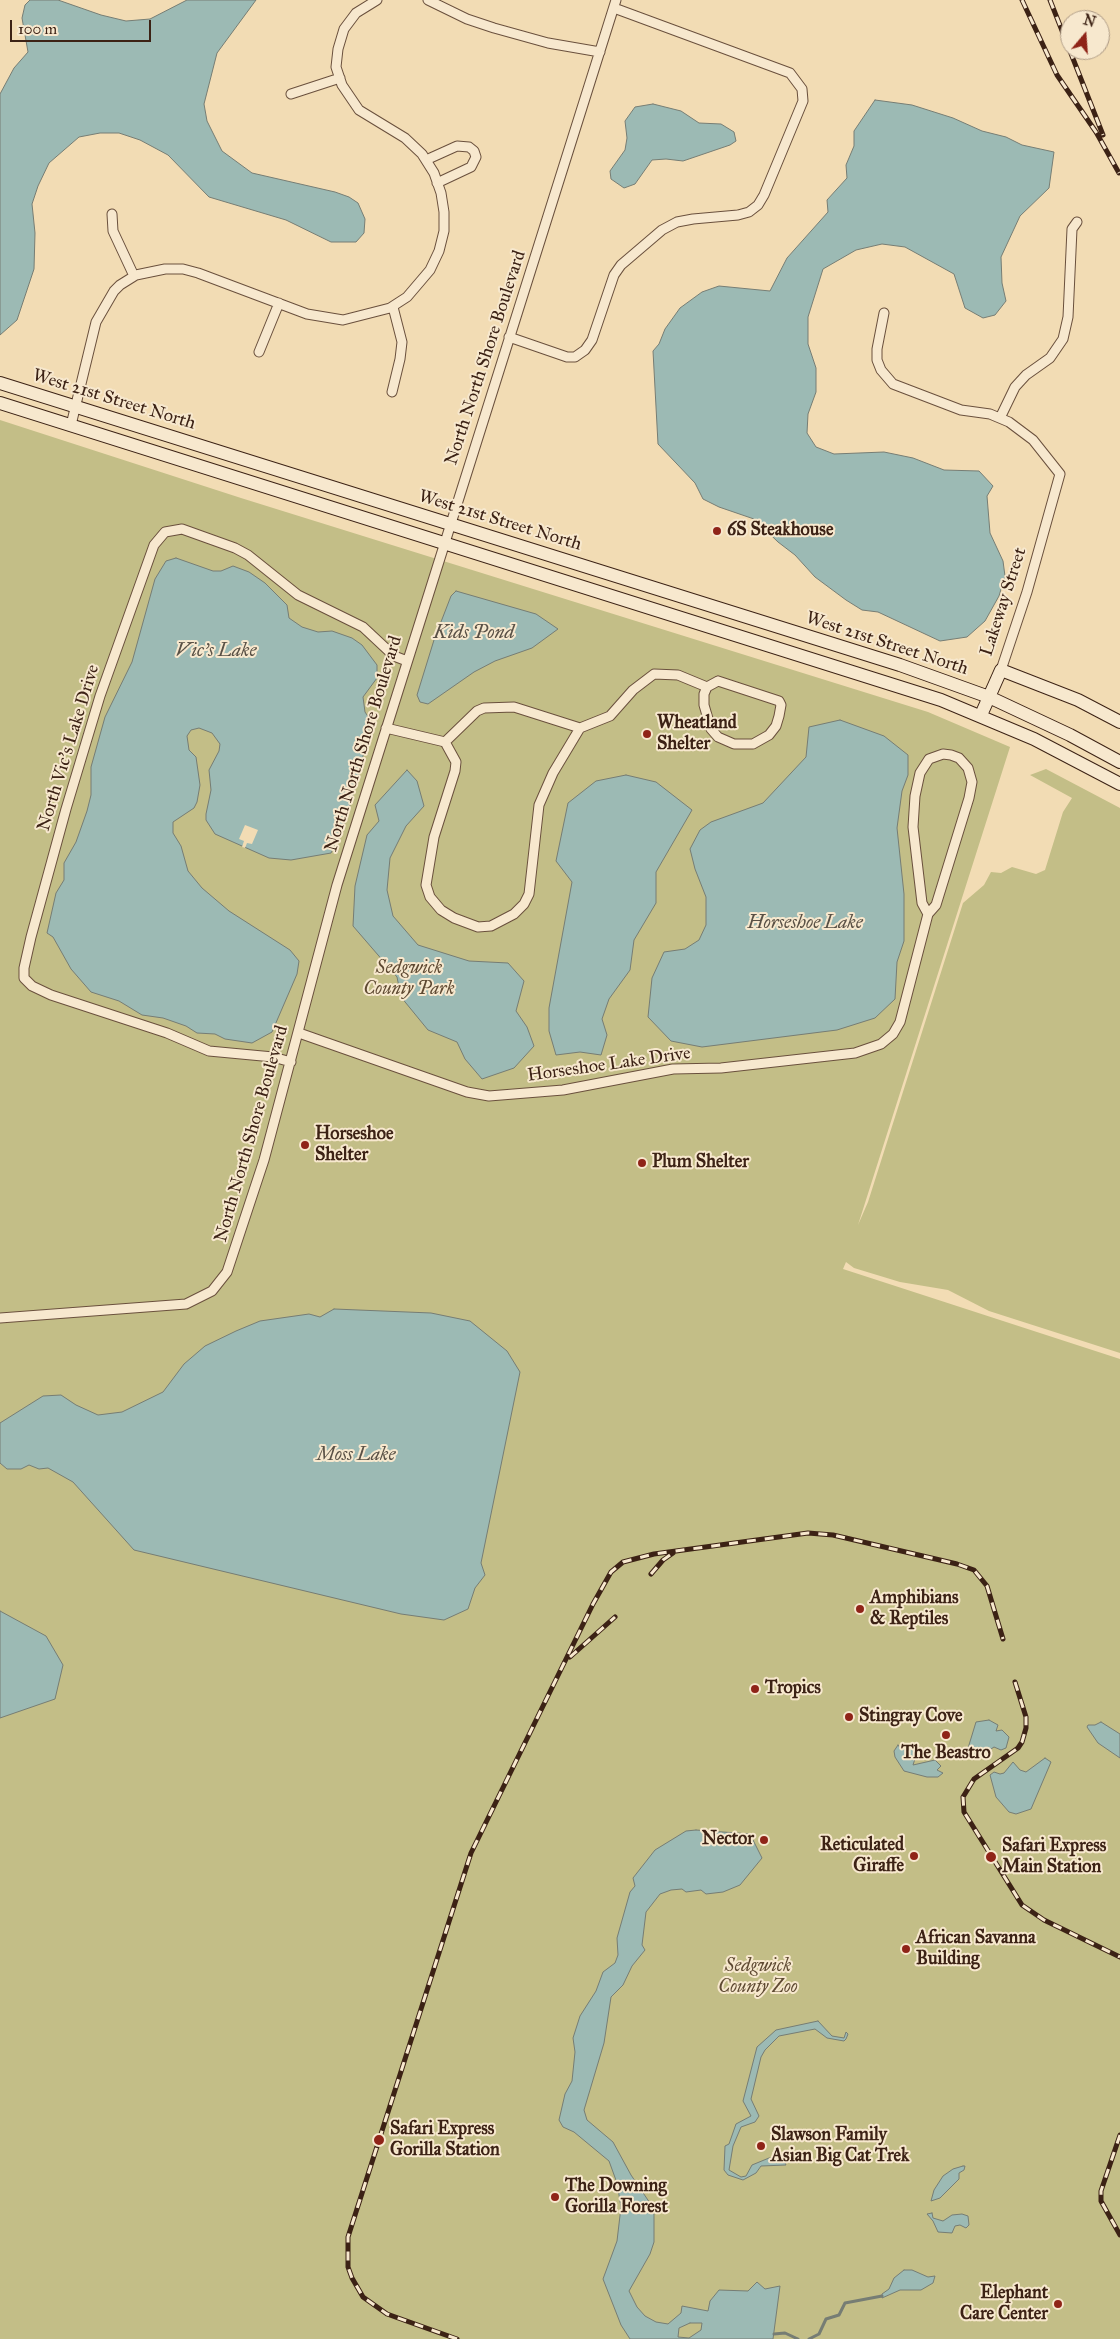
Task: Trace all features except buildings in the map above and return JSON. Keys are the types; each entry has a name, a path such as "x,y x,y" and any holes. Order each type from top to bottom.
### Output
{"main road":[{"name":"West 21st Street North","path":"0,383 900,665 989,697 1070,735 1120,762"},
{"name":"West 21st Street North","path":"0,403 870,676 981,715 1034,739 1120,784"},
{"name":"Lakeway Street","path":"981,715 1001,670"},
{"path":"1001,670 1070,697 1120,722"}],"street":[{"path":"71,425 96,322 114,291 134,276 165,269 183,269 307,314 343,320 393,307 419,285 430,270 439,251 444,231 444,212 437,183 426,160 406,138 359,110 342,85 336,67 338,49 344,29 356,13 377,0"},
{"path":"428,0 467,19 494,28 548,43 600,52"},
{"path":"509,338 567,357 575,357 585,350 592,340 614,275 621,265 662,230 677,222 692,219 738,215 749,212 758,205 764,195 803,101 802,90 790,73 615,4"},
{"name":"North North Shore Boulevard","path":"0,1318 177,1306 195,1301 212,1291 222,1281 231,1264 264,1160 292,1062 337,885 615,4"},
{"path":"291,94 340,78"},
{"path":"426,160 457,146 469,147 474,151 476,158 471,167 437,183"},
{"path":"112,214 113,231 134,276"},
{"path":"884,313 877,349 877,360 881,370 893,384 961,410 990,414 1000,418 1014,387 1026,375 1050,358 1063,339 1068,317 1072,229 1077,222"},
{"path":"259,352 279,303"},
{"path":"392,392 400,360 402,342 393,307"},
{"name":"Lakeway Street","path":"1000,418 1033,440 1060,474 1027,592 1001,670"},
{"name":"North Vic's Lake Drive","path":"292,1062 273,1057 209,1051 167,1033 51,995 32,986 24,978 24,968 64,818 100,696 154,545 165,532 182,530 235,548 248,555 298,595 363,627 394,656 407,661"},
{"path":"386,728 445,742 456,762 455,771 434,837 426,885 430,897 441,910 478,927 491,926 514,914 524,904 529,894 539,805 554,773 580,728 610,716 633,690 654,674 678,675 707,687"},
{"path":"718,681 779,700 781,705 776,726 769,735 753,744 734,744 726,741 711,729 708,721 704,694 707,687 718,681"},
{"path":"445,742 476,711 484,708 514,707 580,728"},
{"name":"Horseshoe Lake Drive","path":"299,1033 467,1092 489,1096 563,1090 673,1069 721,1068 855,1052 881,1044 893,1034 900,1022 928,914 936,905 971,789 971,776 968,768 959,758 943,754 929,759 920,773 915,796 913,827 922,903 928,914"}],"green space":[{"path":"0,420 241,498 928,712 1010,747 858,1225 868,1202 963,903 984,885 991,872 1001,873 1012,867 1036,874 1045,870 1063,812 1072,798 1030,775 1046,769 1120,808 1120,1353 989,1311 948,1290 900,1282 854,1268 846,1262 843,1269 1120,1359 1120,2339 0,2339"}],"water":[{"path":"30,0 58,0 101,15 126,21 150,19 187,0 256,0 217,53 204,104 207,121 222,151 252,173 335,192 349,197 358,203 365,219 364,233 356,242 331,242 286,220 209,197 168,155 140,140 119,133 100,133 79,137 49,163 38,186 32,204 35,233 34,269 17,320 0,335 0,94 14,68 28,52 22,18 25,5"},
{"path":"875,100 912,105 953,118 982,131 1006,137 1022,145 1054,152 1049,188 1020,216 1001,257 1002,283 1006,301 995,315 983,318 965,308 954,274 905,247 882,244 856,250 823,269 808,317 808,344 816,368 816,392 808,414 807,433 816,447 834,454 884,452 913,458 944,470 979,471 993,486 987,496 990,533 1003,561 1005,576 999,596 985,621 967,637 940,641 878,612 862,610 846,600 815,577 795,555 754,519 719,507 703,499 695,483 658,444 653,351 659,344 665,329 680,308 702,292 719,286 770,291 787,258 828,212 827,200 847,178 846,165 854,146 854,131"},
{"path":"653,104 681,111 699,123 721,124 734,132 736,141 730,145 683,161 652,160 635,184 624,188 611,179 610,171 625,150 627,138 625,121 635,107"},
{"name":"Vic's Lake","path":"176,558 213,571 221,571 233,566 249,572 265,583 287,605 289,618 302,627 318,632 332,631 352,638 362,645 377,665 377,678 363,697 365,712 371,721 359,774 343,829 331,853 291,860 269,858 215,834 206,820 206,814 211,790 209,770 219,751 220,744 212,733 199,728 191,730 187,736 189,750 196,757 200,785 194,808 173,822 173,833 181,846 188,871 202,888 229,911 290,950 299,961 297,974 272,1032 252,1043 225,1039 215,1034 197,1033 186,1026 163,1018 142,1015 119,1001 91,992 71,969 53,937 47,933 56,893 64,880 64,863 76,842 87,811 91,795 91,767 105,717 132,662 155,579 166,561"},
{"name":"Kids Pond","path":"456,591 536,614 558,629 532,648 495,661 474,672 428,704 420,702 417,695 434,640 451,596"},
{"name":"Horseshoe Lake","path":"840,720 884,736 908,755 908,775 902,791 897,828 904,894 904,941 897,962 895,999 875,1018 837,1030 702,1047 671,1041 648,1017 652,978 664,952 685,949 699,940 706,925 706,897 695,869 690,849 700,830 711,822 763,803 806,757 809,727"},
{"path":"407,770 417,781 424,806 406,826 390,858 387,890 393,916 418,945 469,961 508,963 524,981 516,1011 527,1027 534,1046 514,1068 482,1079 465,1059 457,1042 428,1030 401,997 397,977 353,926 355,886 367,835 379,821 375,805"},
{"path":"626,775 656,782 692,810 656,872 656,903 634,940 630,970 609,999 602,1019 607,1035 601,1055 580,1052 556,1055 549,1031 549,1008 572,882 556,861 568,803 596,781"},
{"name":"Moss Lake","path":"334,1309 431,1313 470,1321 507,1351 520,1372 481,1563 485,1575 475,1588 468,1609 444,1620 401,1614 134,1550 73,1482 48,1468 39,1469 29,1465 21,1469 7,1469 0,1463 0,1423 43,1396 61,1395 76,1405 98,1415 122,1412 163,1392 184,1364 205,1346 260,1321 309,1314 320,1317"},
{"path":"0,1611 46,1636 63,1665 55,1699 0,1718"},
{"path":"989,1720 998,1725 996,1731 1002,1730 1009,1737 1006,1748 1001,1750 994,1747 982,1755 965,1758 976,1722"},
{"path":"1101,1722 1120,1734 1120,1758 1098,1743 1087,1727 1088,1725 1095,1725"},
{"path":"898,1745 901,1749 919,1746 913,1765 935,1760 941,1766 937,1770 943,1773 938,1777 927,1777 904,1771 895,1757 894,1751"},
{"path":"1045,1758 1051,1762 1031,1809 1016,1814 1009,1812 996,1797 990,1775 994,1772 1004,1773 1013,1762 1020,1770 1026,1772"},
{"path":"686,1831 750,1834 762,1858 740,1885 723,1892 706,1894 701,1890 686,1892 682,1889 671,1890 660,1894 646,1912 642,1945 645,1950 632,1966 623,1985 611,1997 604,2043 584,2110 587,2120 613,2142 631,2175 654,2209 654,2242 650,2254 629,2291 637,2307 645,2316 656,2322 668,2324 681,2313 682,2306 708,2311 710,2301 719,2290 748,2291 757,2282 765,2289 780,2286 773,2339 630,2339 621,2325 603,2279 617,2241 621,2207 617,2183 609,2161 574,2132 563,2127 559,2120 565,2094 572,2081 575,2052 573,2038 580,2016 596,1991 603,1972 615,1963 618,1955 617,1938 630,1892 635,1886 633,1878 655,1850","holes":["690,2323 702,2323 701,2330 689,2338 678,2337 679,2328"]},
{"path":"818,2021 832,2036 844,2038 846,2032 848,2034 846,2039 844,2041 827,2038 815,2029 779,2036 765,2050 761,2057 751,2099 759,2116 755,2122 741,2127 733,2146 729,2170 741,2177 746,2176 752,2165 769,2158 777,2158 784,2161 786,2165 761,2166 756,2173 743,2180 728,2175 724,2170 725,2146 729,2144 736,2124 751,2116 743,2101 757,2047 776,2030"},
{"path":"965,2166 964,2170 959,2173 959,2179 940,2198 931,2201 934,2190 943,2176 953,2169"},
{"path":"932,2213 933,2218 943,2221 952,2215 962,2214 968,2216 969,2225 966,2228 960,2225 955,2226 952,2233 938,2232 927,2214"},
{"path":"904,2270 912,2270 928,2277 935,2276 933,2283 921,2290 900,2290 882,2298 882,2294 889,2289 894,2278"}],"pier":[{"path":"245,825 258,830 252,844 247,843 245,848 242,847 244,841 239,839"}],"waterway":[{"path":"809,2339 819,2334 826,2319 839,2315 845,2303 882,2296"},
{"path":"774,2334 785,2333 798,2339"}],"railway":[{"path":"1022,0 1057,75 1096,132 1119,173"},
{"path":"1050,0 1103,135"},
{"path":"457,2339 387,2314 363,2297 348,2267 348,2237 471,1853 593,1604 611,1572 623,1562 654,1554 808,1533 833,1535 957,1564 974,1570 987,1586 1003,1639"},
{"path":"651,1574 663,1560 673,1553"},
{"path":"570,1657 615,1617"},
{"path":"1015,1682 1026,1717 1026,1728 1022,1742 1018,1748 974,1779 963,1797 964,1812 1022,1905 1044,1920 1120,1957"},
{"path":"1120,2135 1101,2191 1101,2201 1120,2235"}],"place":[{"name":"6S Steakhouse","path":"717,531"},
{"name":"Wheatland Shelter","path":"647,734"},
{"name":"Horseshoe Shelter","path":"305,1145"},
{"name":"Plum Shelter","path":"642,1163"},
{"name":"Amphibians & Reptiles","path":"860,1609"},
{"name":"Tropics","path":"755,1689"},
{"name":"Stingray Cove","path":"849,1717"},
{"name":"The Beastro","path":"946,1735"},
{"name":"Nector","path":"764,1840"},
{"name":"Reticulated Giraffe","path":"914,1856"},
{"name":"Safari Express Main Station","path":"991,1857"},
{"name":"African Savanna Building","path":"906,1949"},
{"name":"Safari Express Gorilla Station","path":"379,2140"},
{"name":"Slawson Family Asian Big Cat Trek","path":"761,2146"},
{"name":"The Downing Gorilla Forest","path":"555,2197"},
{"name":"Elephant Care Center","path":"1058,2304"}],"park label":[{"name":"Sedgwick County Park","path":"409,980"},
{"name":"Sedgwick County Zoo","path":"758,1977"}]}
